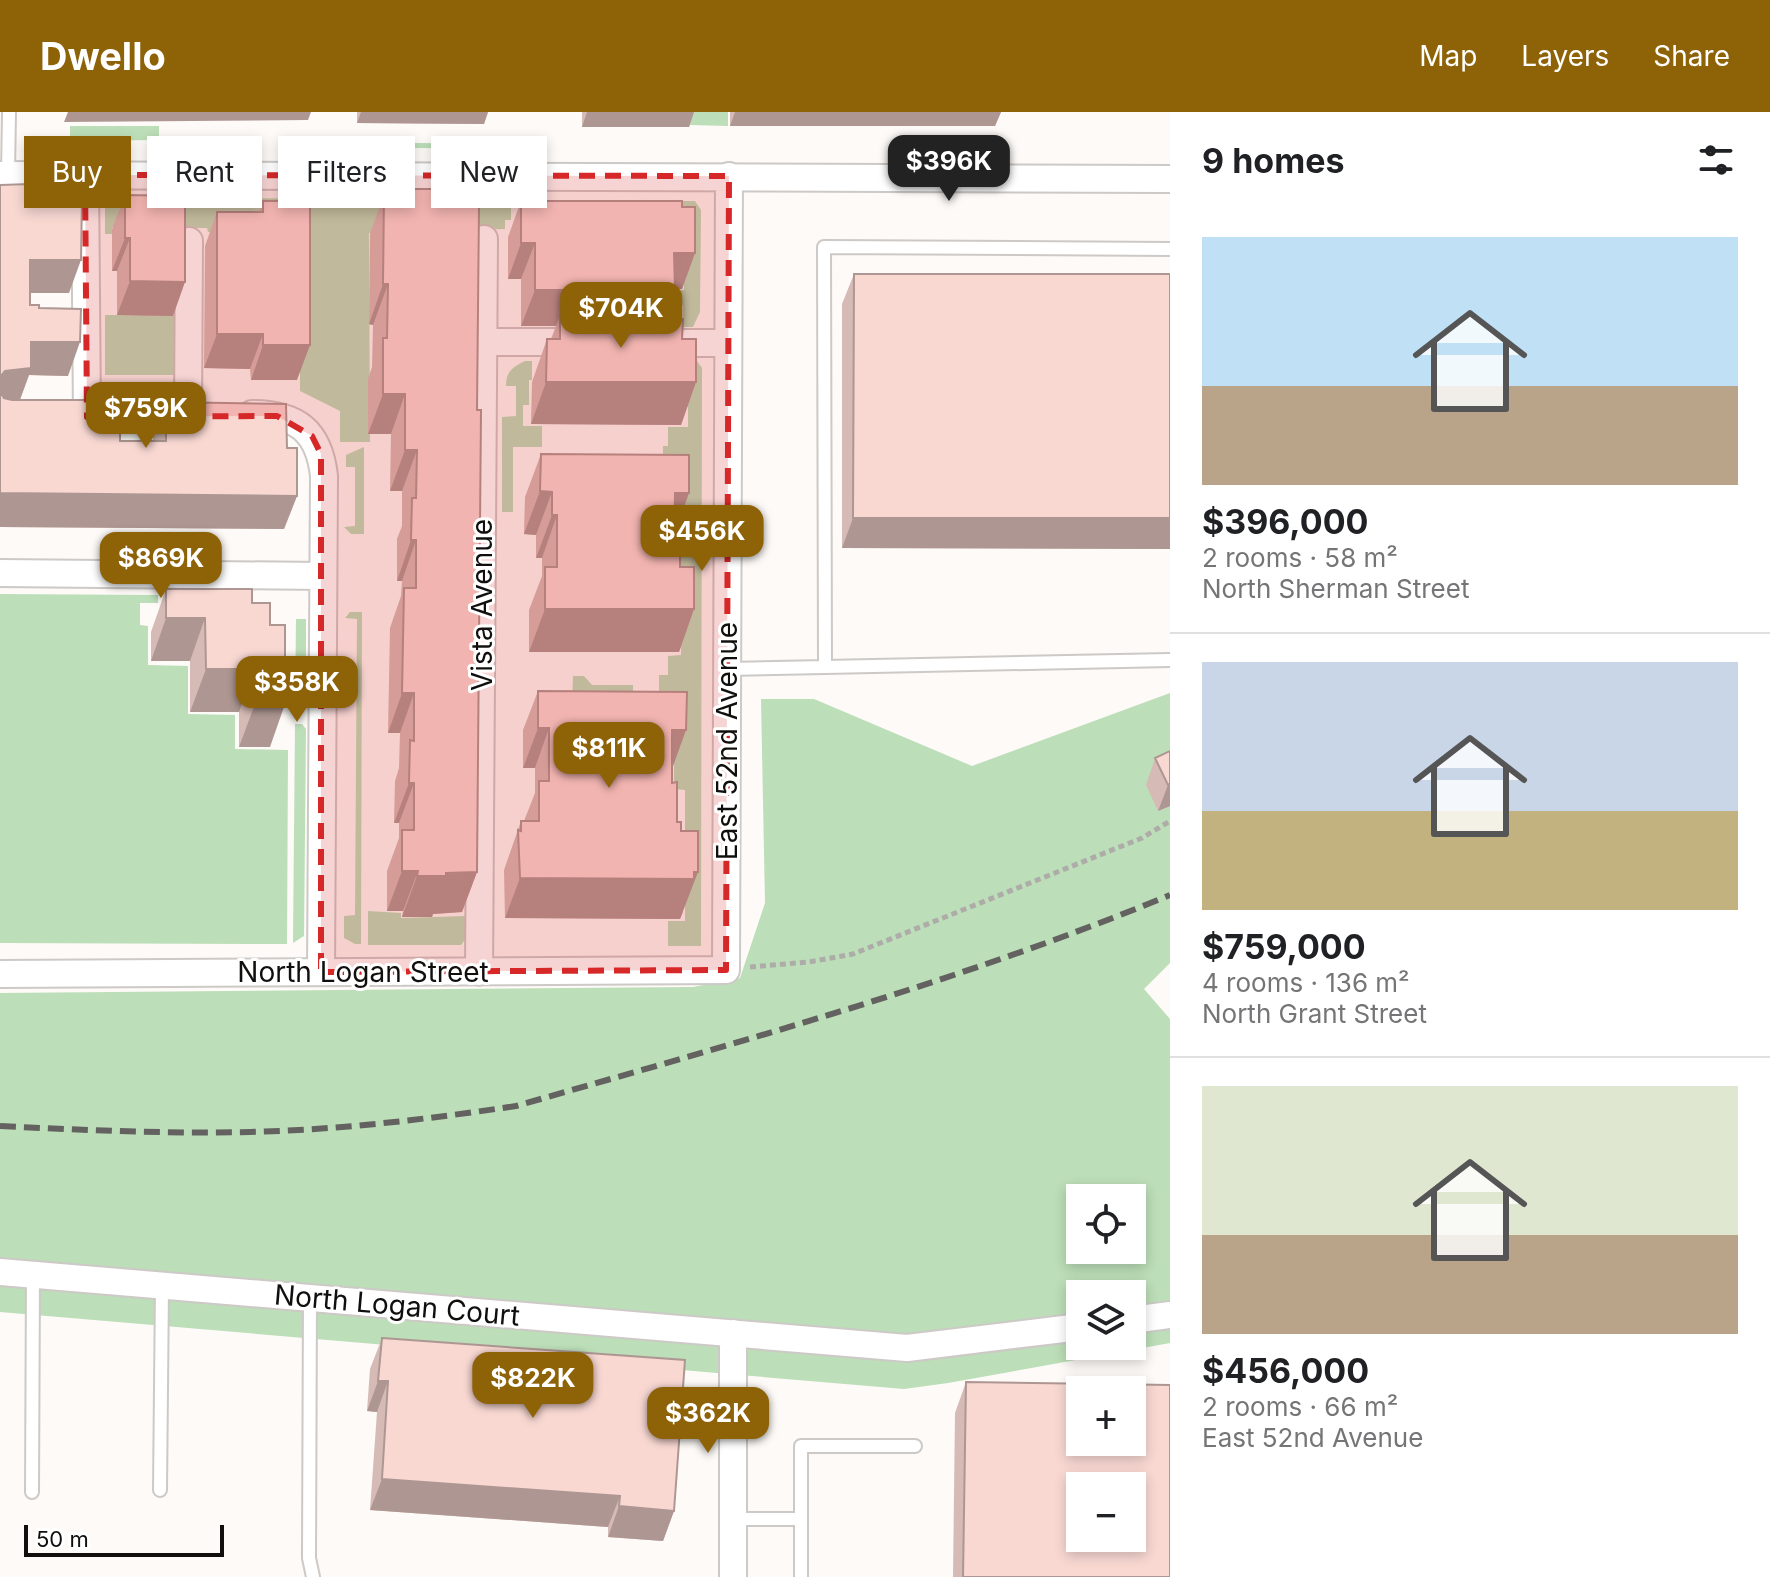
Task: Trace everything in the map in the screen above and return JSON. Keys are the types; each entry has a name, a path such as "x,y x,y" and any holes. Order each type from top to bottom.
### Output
{"street":[{"path":"131,175 1170,179"},
{"name":"East 52nd Avenue","path":"726,970 729,176"},
{"path":"85,208 87,417"},
{"name":"Vista Avenue","path":"479,972 484,239"},
{"path":"188,415 189,241"},
{"path":"483,342 609,342"},
{"path":"640,342 728,343"},
{"path":"58,417 277,416 296,423 312,436 321,454 324,476 321,972"},
{"path":"0,573 323,576"},
{"name":"North Logan Street","path":"0,974 726,970"},
{"name":"North Logan Court","path":"0,1272 907,1348 1066,1329"},
{"path":"1146,1318 1170,1315"},
{"path":"733,1333 733,1577"}],"lane":[{"path":"4,175 9,112"},
{"path":"825,667 824,247 1170,249"},
{"path":"727,669 1170,660"},
{"path":"32,1492 33,1275"},
{"path":"160,1490 162,1286"},
{"path":"310,1298 309,1558 313,1577"},
{"path":"801,1577 801,1446 915,1446"},
{"path":"733,1519 801,1519"}],"path":[{"path":"726,970 809,962 853,954 1142,838 1170,821"}],"highlighted area":[{"path":"85,175 729,176 726,970 321,972 321,454 312,436 277,416 87,417"}],"green space":[{"path":"690,112 728,112 728,126 690,125"},
{"path":"70,126 159,126 159,136 147,136 147,140 131,140 131,136 70,136"},
{"path":"415,143 431,143 431,148 415,148"},
{"path":"262,198 278,198 278,208 415,208 415,199 431,199 431,208 511,208 511,220 505,220 505,229 369,233 370,442 340,442 340,411 300,391 300,228 274,232 208,232 207,228 174,228 174,208 262,208"},
{"path":"656,201 695,201 701,210 700,312 693,327 683,327 683,305 673,305 673,293 666,291 684,290 684,242"},
{"path":"105,208 129,208 129,227 112,227 112,234 105,234"},
{"path":"105,315 174,315 174,375 105,375"},
{"path":"694,357 702,368 701,946 668,946 668,921 685,921 685,790 674,789 674,729 659,709 659,675 668,675 668,656 681,655 681,561 674,560 674,498 663,497 663,446 668,446 668,427 688,427 688,407 683,406"},
{"path":"525,361 532,361 532,380 529,380 529,405 523,405 523,426 542,426 542,447 513,447 513,512 502,512 502,417 516,416 516,386 506,386 506,381 511,370"},
{"path":"364,447 364,534 351,534 344,527 355,526 355,467 346,467 346,455"},
{"path":"0,594 158,595 158,603 140,603 140,625 148,626 148,665 188,666 188,714 235,715 235,749 288,750 287,944 0,943"},
{"path":"350,612 362,612 361,944 344,938 344,916 355,915 357,619 345,618"},
{"path":"296,619 306,619 306,708 303,712 295,712"},
{"path":"573,676 584,676 592,685 633,685 633,696 572,704"},
{"path":"1170,693 1170,963 1144,989 1170,1019 1170,1343 1146,1347 1146,1280 1066,1280 1066,1360 1076,1360 904,1389 0,1312 0,993 693,987 740,978 765,903 761,699 814,699 972,766"},
{"path":"295,724 302,724 306,729 304,936 293,943"},
{"path":"368,911 401,913 401,918 467,916 467,937 461,945 368,945"}],"building":[{"path":"24,184 24,208 82,208 81,260 30,260 30,305 81,309 80,342 31,342 31,368 5,371 0,377 0,185"},
{"path":"415,189 431,189 431,208 479,208 477,410 481,410 477,872 417,876 418,871 402,871 402,830 414,830 414,783 409,783 410,740 414,741 414,693 402,693 404,588 416,588 416,540 411,540 417,450 405,450 405,394 383,394 383,338 387,338 388,284 383,284 384,208 415,208"},
{"path":"131,195 147,195 147,208 185,208 185,282 130,281 130,238 125,238 125,208 131,208"},
{"path":"263,201 278,201 278,208 310,208 310,345 263,345 263,334 217,334 217,212 263,212"},
{"path":"547,201 682,201 682,207 695,207 695,253 674,253 675,290 535,290 535,243 521,243 521,208 547,208"},
{"path":"854,274 1170,274 1170,518 853,518"},
{"path":"560,315 678,316 678,319 683,319 682,339 696,339 696,382 546,382 547,339 560,339"},
{"path":"0,392 4,398 12,400 120,400 120,441 166,441 166,402 286,404 287,448 297,448 297,496 0,493"},
{"path":"541,454 689,455 689,493 675,493 674,546 680,546 680,567 694,567 694,609 545,609 545,567 557,567 557,515 552,515 552,492 540,491"},
{"path":"166,589 252,589 252,603 270,603 270,625 285,625 285,704 255,704 255,669 206,669 205,618 166,618"},
{"path":"538,691 687,692 686,730 672,730 672,783 677,782 677,822 681,822 681,831 698,831 698,872 694,872 694,879 520,878 518,830 521,831 521,821 539,821 539,781 549,781 549,728 538,728"},
{"path":"1170,751 1170,784 1168,785 1155,758"},
{"path":"382,1338 685,1360 674,1511 619,1506 620,1496 382,1479 388,1381 378,1381"},
{"path":"966,1382 1066,1383 1066,1456 1146,1456 1146,1385 1170,1385 1170,1577 963,1577"}],"railway":[{"path":"0,1126 156,1132 283,1131 383,1123 516,1106 928,983 1010,956 1170,895"}]}
